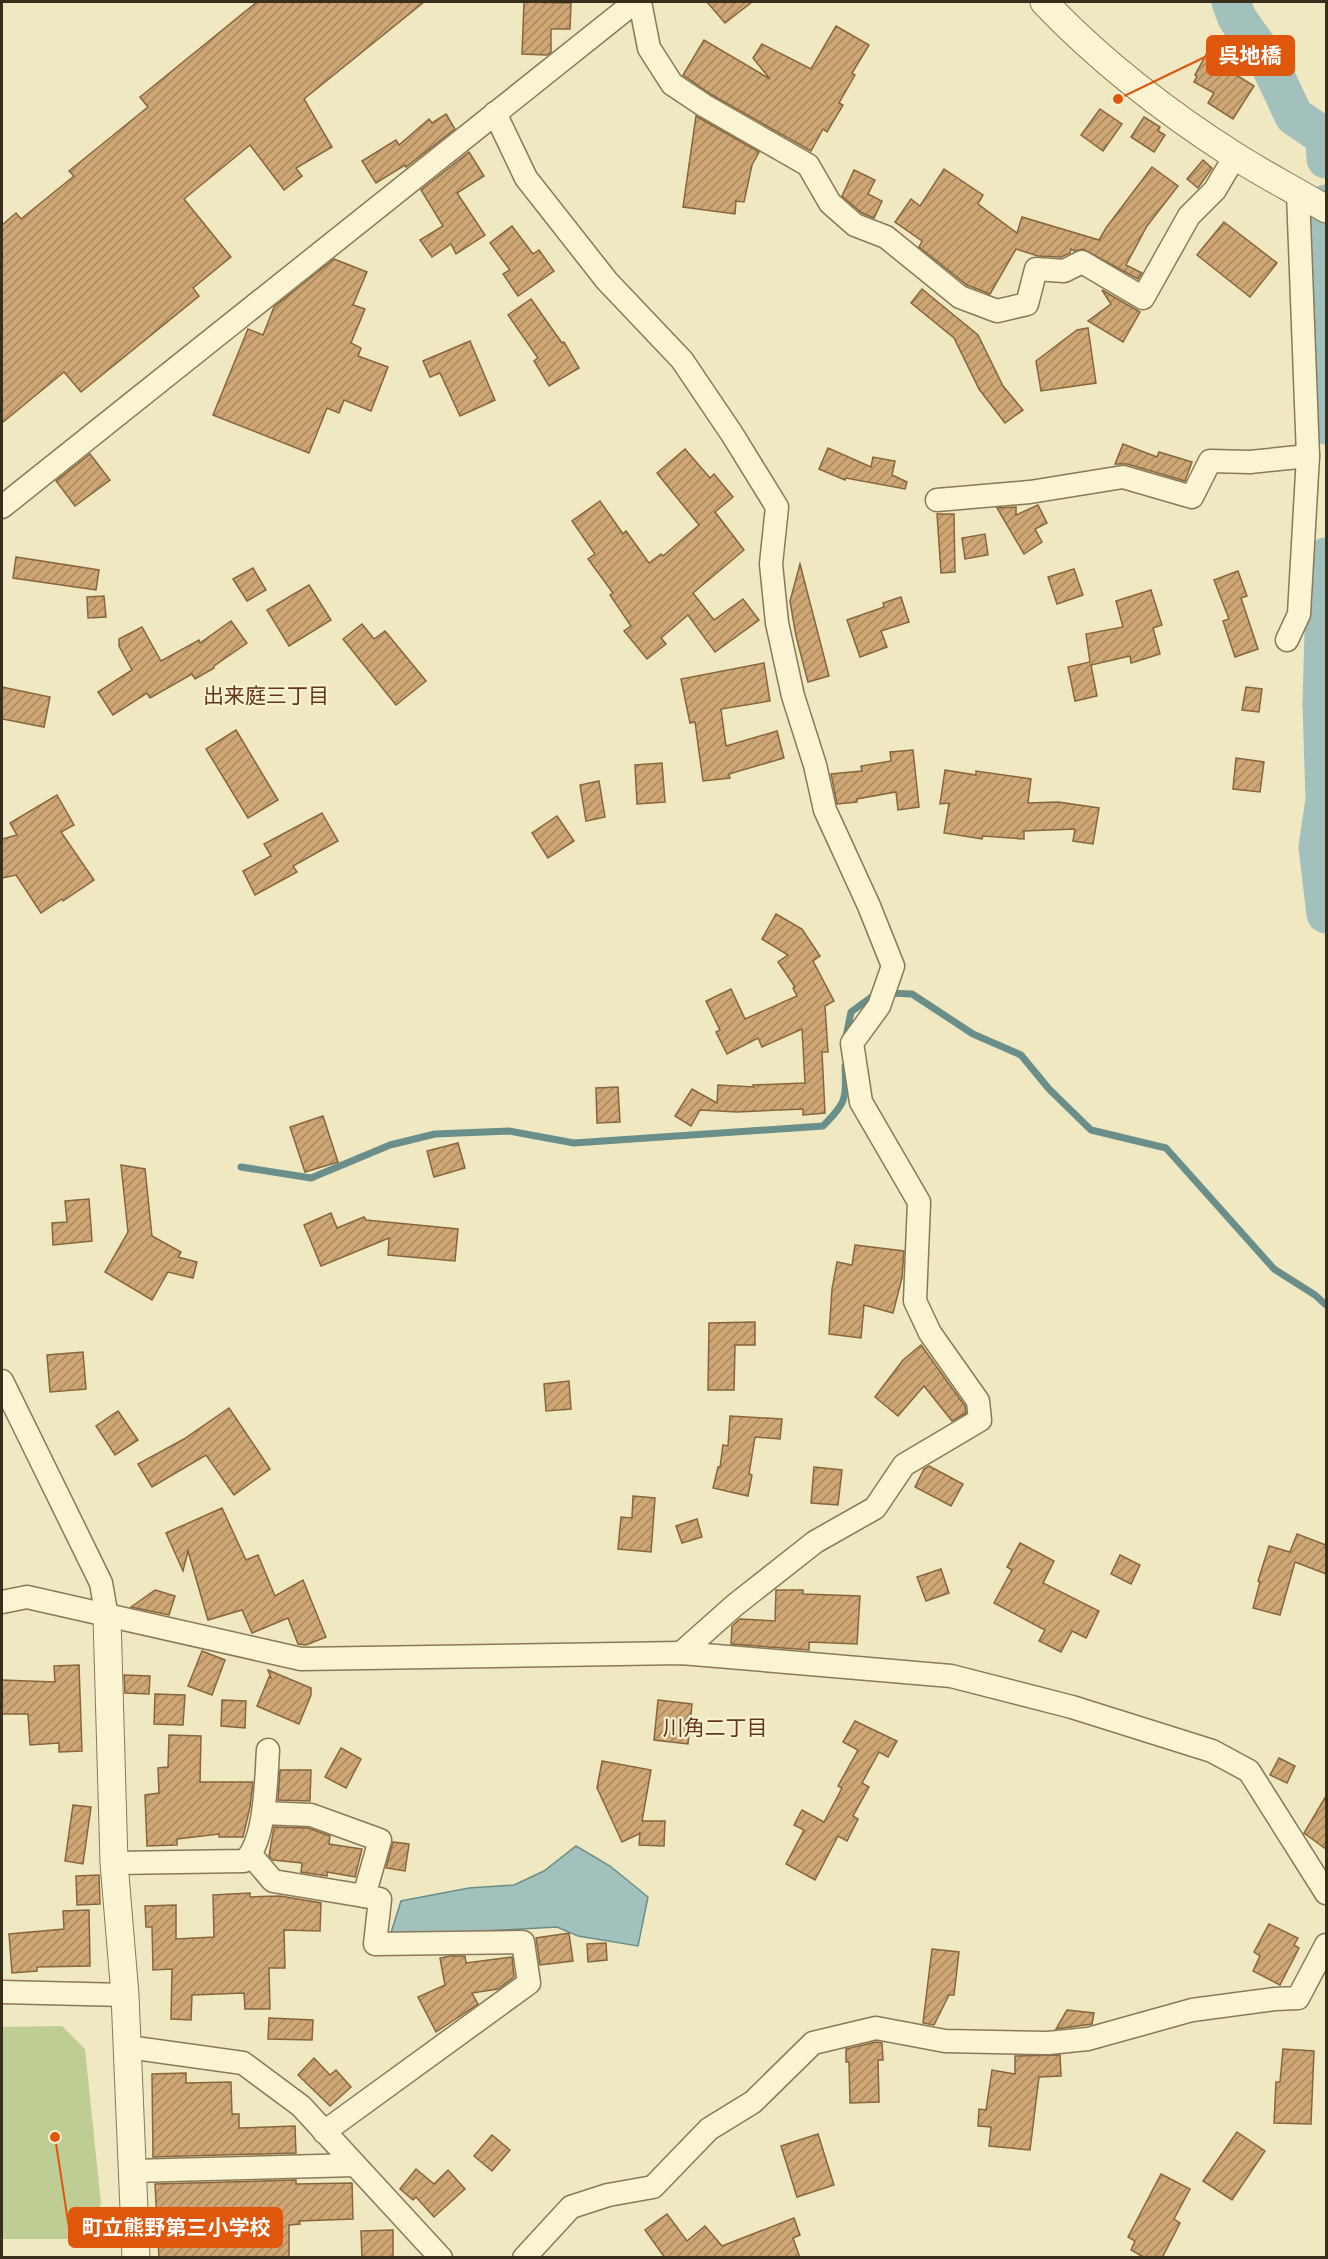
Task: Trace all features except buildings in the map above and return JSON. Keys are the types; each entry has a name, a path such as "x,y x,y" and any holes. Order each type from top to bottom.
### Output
{"street":[{"path":"2,507 637,2 650,48 672,84 705,106 808,165 830,203 855,225 886,237 960,297 997,311 1027,304 1036,269 1064,271 1082,262 1143,298 1189,216 1215,190 1235,156"},
{"path":"1044,2 1071,30 1131,83 1235,156 1311,200 1308,456 1299,614 1287,640"},
{"path":"495,113 526,178 607,281 682,360 732,434 777,507 771,564 777,623 793,696 815,765 825,810 869,906 893,966 879,1006 852,1043 861,1102 919,1202 915,1301 930,1333 978,1401 980,1420 904,1465 875,1508 815,1542 735,1605 681,1653"},
{"path":"937,500 1030,492 1123,477 1192,497 1210,461 1250,462 1308,456"},
{"path":"2,1381 101,1583 107,1617 114,1863 128,2047 136,2258"},
{"path":"2,1602 27,1597 107,1617 301,1659 681,1653 951,1676 1072,1707 1212,1751 1249,1771 1326,1893"},
{"path":"114,1863 244,1861 251,1855 264,1813 268,1750"},
{"path":"264,1813 311,1815 380,1840 363,1896"},
{"path":"251,1855 273,1881 380,1899 375,1944 523,1942 529,1983 324,2132"},
{"path":"525,2258 571,2207 608,2195 653,2187 709,2129 753,2102 813,2043 876,2028 945,2041 1036,2043 1088,2039 1192,2010 1298,1998 1326,1945"},
{"path":"2,1992 125,1995"},
{"path":"128,2047 243,2063 301,2106 441,2258"},
{"path":"132,2171 355,2165"}],"green space":[{"path":"62,2026 85,2049 101,2204 77,2239 2,2239 2,2027"}],"water":[{"path":"576,1846 610,1866 648,1897 638,1946 578,1936 557,1927 390,1936 401,1901 469,1888 514,1885 544,1871"}],"waterway":[{"path":"1231,2 1237,18 1270,65 1294,116 1325,137 1326,159"},
{"path":"1326,204 1324,296 1326,425"},
{"path":"1326,557 1322,704 1325,800 1318,847 1326,914"},
{"path":"846,1037 851,1012 877,993"},
{"path":"888,993 912,994 973,1034 1021,1055 1049,1089 1091,1130 1166,1148 1274,1269 1315,1295 1326,1305"},
{"path":"241,1167 311,1178 390,1145 435,1134 509,1131 574,1143 823,1126 841,1105 845,1093 845,1066"}],"place":[{"name":"呉地橋","path":"1118,99"},
{"name":"町立熊野第三小学校","path":"55,2137"}],"district":[{"name":"出来庭三丁目","path":"266,694"},
{"name":"川角二丁目","path":"715,1726"}]}
